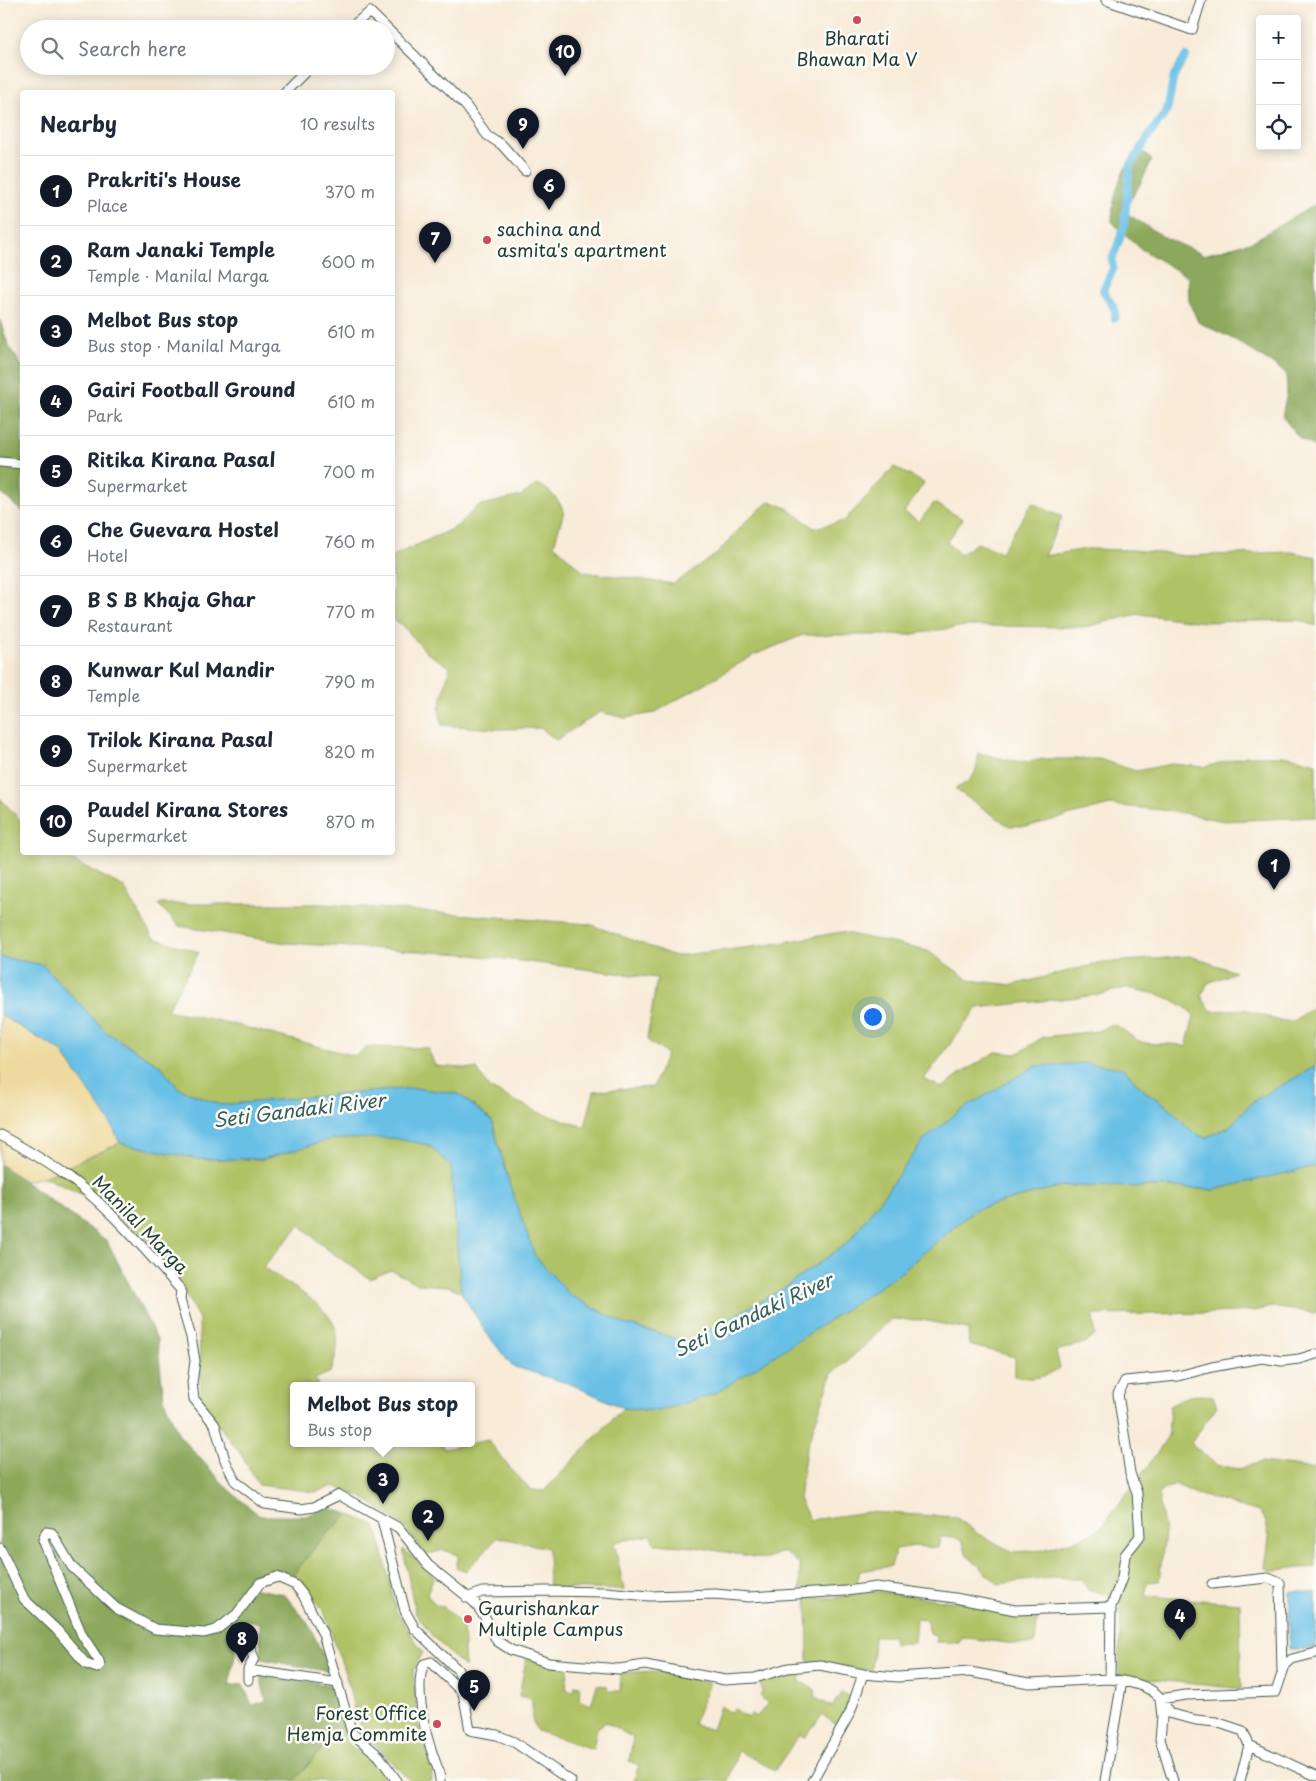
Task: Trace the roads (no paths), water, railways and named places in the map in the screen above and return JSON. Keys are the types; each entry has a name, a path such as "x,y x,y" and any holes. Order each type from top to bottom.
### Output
{"street":[{"path":"1106,0 1192,30 1202,0"},
{"path":"360,20 370,12 378,20"},
{"path":"395,36 466,106 487,135 502,145 525,171"},
{"path":"286,90 302,75"},
{"path":"0,462 20,464"},
{"name":"Manilal Marga","path":"0,1135 76,1183 153,1257 181,1290 180,1300 191,1337 194,1361 192,1383 194,1399 215,1425 225,1460 235,1481 265,1504 300,1509 314,1507 339,1495 399,1528 428,1565 474,1602 485,1617 497,1641 511,1650 549,1663 619,1670 645,1665 725,1680 755,1678 806,1665 820,1665 863,1674 898,1677 970,1672 1029,1683 1110,1679 1158,1693 1160,1699"},
{"path":"1110,1679 1110,1607 1122,1578 1125,1555 1140,1536 1137,1493 1130,1473 1118,1394 1125,1380 1178,1376 1212,1367 1262,1358 1282,1361 1316,1354"},
{"path":"382,1520 405,1611 415,1628 459,1671 470,1730 497,1735 514,1742 571,1781"},
{"path":"0,1548 24,1599 48,1620 86,1664 92,1668 100,1666 99,1661 82,1635 43,1540 44,1535 48,1531 57,1541 65,1559 84,1579 116,1608 155,1629 204,1633 216,1630 237,1614 260,1583 277,1577 295,1585 303,1595 323,1634 352,1733 379,1756 397,1781"},
{"path":"1212,1584 1268,1578 1280,1584 1282,1674"},
{"path":"467,1598 482,1592 546,1591 606,1592 648,1596 715,1594 749,1598 876,1587 955,1598 1015,1610 1110,1607"},
{"path":"248,1680 248,1670 254,1658 250,1648"},
{"path":"1160,1699 1177,1696 1276,1692 1285,1665 1292,1659 1316,1653"},
{"path":"440,1781 440,1772 432,1754 419,1687 424,1664 430,1662 438,1668 465,1695"},
{"path":"248,1670 338,1683"},
{"path":"812,1781 850,1713 863,1674"},
{"path":"1105,1781 1122,1681"},
{"path":"1160,1699 1166,1705 1168,1713 1174,1716 1216,1722 1243,1731 1249,1745 1240,1781"},
{"path":"1160,1699 1162,1717 1160,1738 1174,1781"},
{"path":"1249,1745 1316,1776"},
{"path":"432,1754 442,1767 446,1781"}],"water":[{"name":"Seti Gandaki River","path":"0,957 43,965 106,1032 161,1066 178,1088 220,1105 415,1088 459,1094 492,1121 510,1186 535,1256 570,1295 622,1323 687,1342 784,1288 849,1242 925,1139 958,1112 1035,1066 1084,1063 1123,1068 1143,1090 1169,1107 1189,1129 1200,1136 1207,1137 1229,1127 1252,1102 1316,1066 1316,1166 1213,1190 1174,1187 1061,1186 974,1210 900,1273 716,1393 659,1411 623,1408 573,1385 512,1366 485,1331 461,1292 451,1166 429,1145 392,1138 332,1139 263,1159 199,1159 120,1143 109,1120 61,1051 0,1015"},
{"path":"1290,1592 1316,1592 1316,1649 1289,1649"}],"waterway":[{"path":"1115,318 1113,307 1103,290 1113,269 1112,260 1124,227 1130,167 1150,134 1167,111 1174,76 1186,56"}],"place":[{"name":"Bharati Bhawan Ma V","path":"857,20"},
{"name":"Paudel Kirana Stores","path":"565,76"},
{"name":"Trilok Kirana Pasal","path":"523,149"},
{"name":"Che Guevara Hostel","path":"549,210"},
{"name":"sachina and asmita's apartment","path":"487,240"},
{"name":"B S B Khaja Ghar","path":"435,263"},
{"name":"Prakriti's House","path":"1274,890"},
{"name":"Melbot Bus stop","path":"383,1504"},
{"name":"Ram Janaki Temple","path":"428,1541"},
{"name":"Gaurishankar Multiple Campus","path":"468,1619"},
{"name":"Gairi Football Ground","path":"1180,1640"},
{"name":"Kunwar Kul Mandir","path":"242,1663"},
{"name":"Ritika Kirana Pasal","path":"474,1711"},
{"name":"Forest Office Hemja Commite","path":"437,1724"}]}
